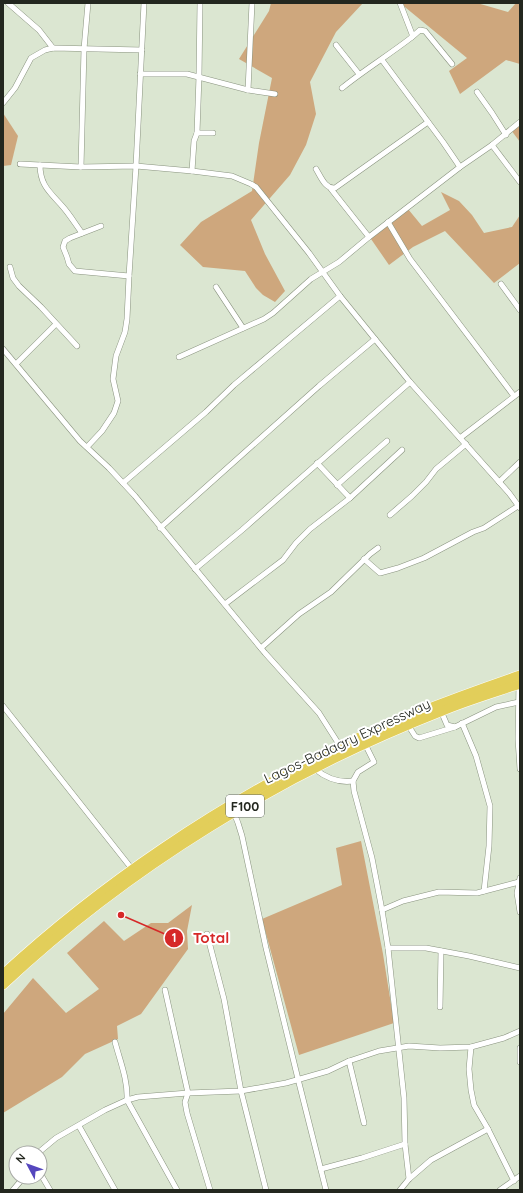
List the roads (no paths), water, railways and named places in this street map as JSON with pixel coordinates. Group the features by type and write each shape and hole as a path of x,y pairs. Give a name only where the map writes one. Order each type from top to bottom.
{"highway":[{"name":"Lagos-Badagry Expressway","path":"3,974 39,942 132,868 225,808 267,783 340,746 414,714 520,681"},
{"name":"Lagos-Badagry Expressway","path":"3,985 46,947 113,893 181,845 283,784 408,725 520,681"}],"street":[{"path":"8,3 39,30 54,48"},
{"path":"82,167 84,49 88,3"},
{"path":"87,447 106,425 114,413 118,401 113,379 116,356 127,325 144,3"},
{"path":"192,171 194,141 197,133 200,3"},
{"path":"248,90 252,3"},
{"path":"400,3 412,37"},
{"path":"342,88 382,60 420,30 425,30 452,64"},
{"path":"336,45 360,74"},
{"path":"3,103 15,88 31,58 45,50 54,48 142,50"},
{"path":"382,60 460,167"},
{"path":"140,74 187,74 248,90 274,94"},
{"path":"477,92 506,135"},
{"path":"331,188 335,188 428,122"},
{"path":"179,357 273,313 311,279 338,262 460,167 506,135 520,122"},
{"path":"197,133 213,133"},
{"path":"492,145 520,182"},
{"path":"20,164 82,167 136,166 192,171 232,176 256,187 340,296 410,382 509,493 519,507 484,528 473,532 424,558 398,568 380,573 364,560"},
{"path":"40,165 40,174 49,191 82,233"},
{"path":"316,170 327,186 331,188 369,237"},
{"path":"388,222 410,259 514,396"},
{"path":"101,226 65,241 63,247 70,264 75,271 129,276"},
{"path":"10,267 13,278 19,286 41,307 77,346"},
{"path":"501,284 520,310"},
{"path":"216,288 243,328"},
{"path":"123,483 206,412 234,385 340,296"},
{"path":"16,364 56,324"},
{"path":"160,528 319,386 375,339"},
{"path":"3,349 80,441 123,483 261,648 319,713 340,746"},
{"path":"195,569 242,530 410,382"},
{"path":"460,438 520,392"},
{"path":"338,485 386,442"},
{"path":"390,515 421,487 436,469 466,444"},
{"path":"225,604 283,560 301,538 350,498 402,450"},
{"path":"499,482 520,462"},
{"path":"317,463 350,498"},
{"path":"261,648 299,614 331,592 378,548"},
{"path":"520,681 518,739 520,769"},
{"path":"408,725 415,736 419,738 455,726 496,707 519,702"},
{"path":"3,706 132,868"},
{"path":"441,711 447,724 455,726"},
{"path":"462,723 476,756 490,806 489,846 484,891"},
{"path":"365,744 374,762 358,772 352,781 372,858 388,948 404,1098 405,1144 408,1179"},
{"path":"315,768 322,774 334,780 344,782 352,781"},
{"path":"234,813 242,836 263,934 326,1190"},
{"path":"382,910 403,901 439,892 477,893 519,880 517,893 520,912"},
{"path":"207,934 224,999 241,1091 266,1190"},
{"path":"388,948 426,948 520,968"},
{"path":"440,1007 441,951"},
{"path":"165,990 188,1093 185,1102 187,1113 210,1190"},
{"path":"48,1145 56,1138 105,1110 127,1100 138,1097 241,1091 286,1083 328,1071 349,1061 379,1051 409,1046 440,1048 471,1047 520,1032"},
{"path":"115,1042 128,1091 127,1100 177,1190"},
{"path":"471,1047 469,1069 474,1105 488,1129 514,1181"},
{"path":"520,1048 520,1062"},
{"path":"349,1061 364,1123"},
{"path":"78,1126 115,1190"},
{"path":"400,1190 408,1179 431,1160 488,1129"},
{"path":"321,1169 405,1144"},
{"path":"500,1190 520,1176"}],"place":[{"name":"Total","path":"121,915"}]}
